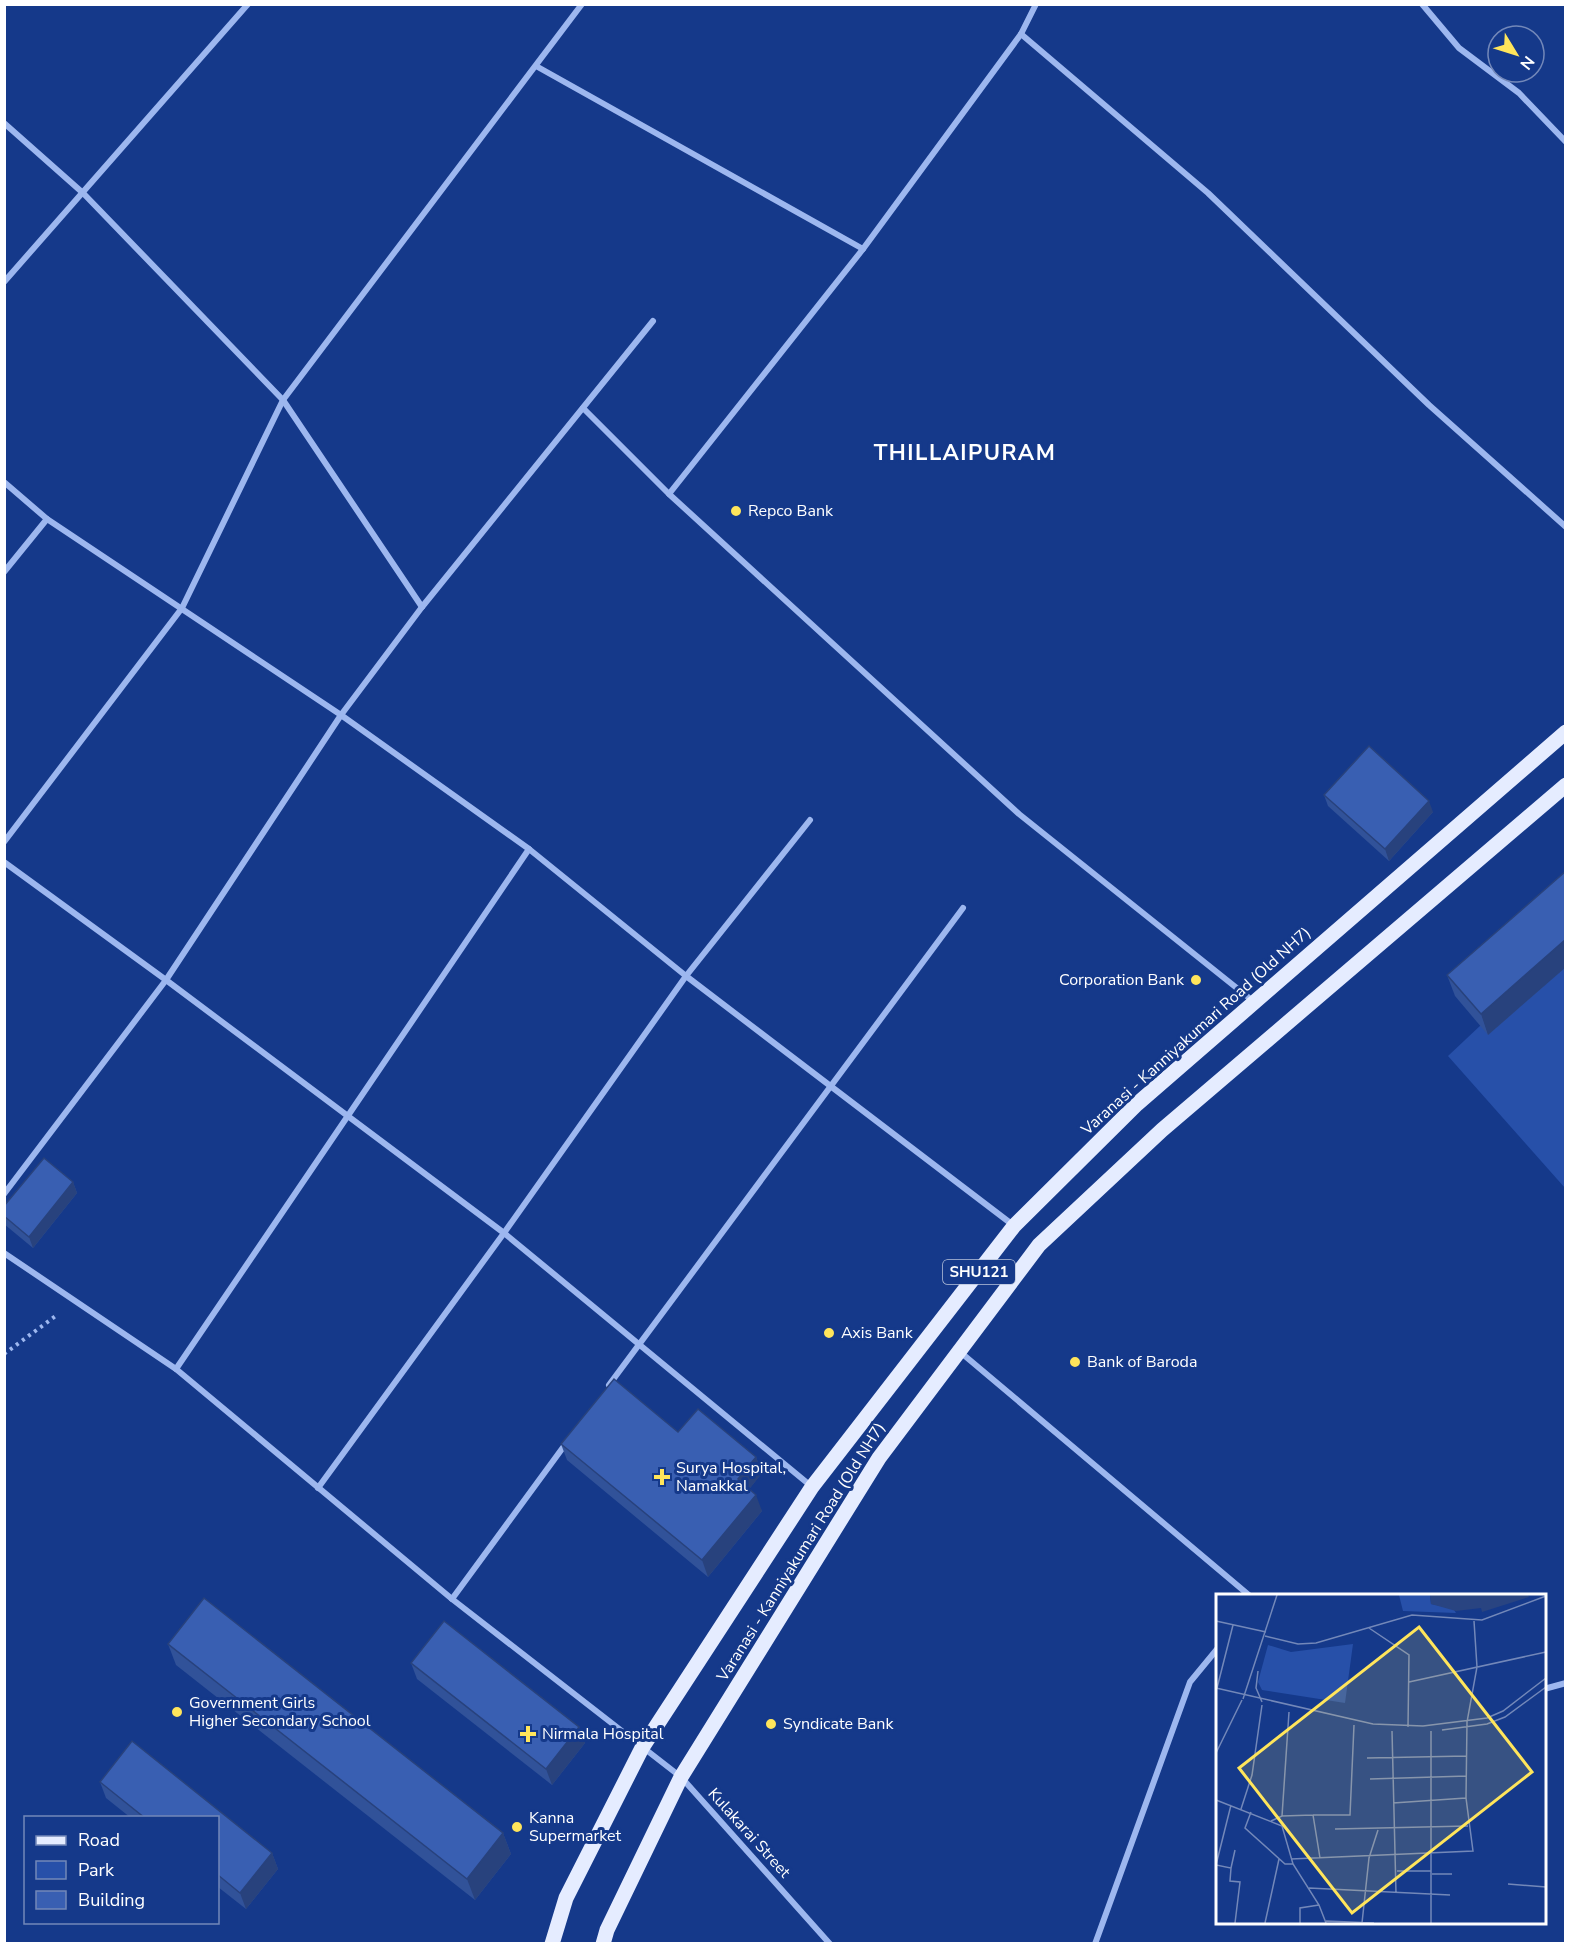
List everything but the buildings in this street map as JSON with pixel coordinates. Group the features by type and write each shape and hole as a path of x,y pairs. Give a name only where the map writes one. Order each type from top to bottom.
{"main road":[{"name":"Varanasi - Kanniyakumari Road (Old NH7)","path":"552,1944 566,1898 642,1748 812,1487 1014,1226 1137,1104 1253,1001 1566,732"},
{"name":"Varanasi - Kanniyakumari Road (Old NH7)","path":"603,1944 607,1930 681,1777 879,1458 1039,1245 1129,1161 1566,785"}],"street":[{"path":"4,282 248,4"},
{"path":"4,842 182,608 283,400 582,4"},
{"path":"669,494 863,249 1022,34 1036,4"},
{"path":"1422,4 1459,48 1518,93 1566,141"},
{"path":"1022,34 1208,193 1429,405 1566,527"},
{"path":"536,66 863,249"},
{"path":"4,123 83,194 283,400 422,607"},
{"path":"4,1194 166,980 341,715 422,607 653,321"},
{"path":"583,408 669,494 1019,814 1253,1001"},
{"path":"4,482 47,519 341,715 529,849 686,976 1014,1226"},
{"path":"4,572 47,519"},
{"path":"318,1488 504,1233 686,976 810,820"},
{"path":"176,1369 529,849"},
{"path":"4,862 504,1233 812,1487"},
{"path":"604,1391 963,908"},
{"name":"Kulakarai Street","path":"4,1253 176,1369 453,1599 681,1777 830,1944"},
{"path":"959,1351 1248,1594"},
{"path":"453,1599 570,1438"},
{"path":"1095,1944 1190,1683 1216,1650"},
{"path":"1546,1689 1566,1683"}],"path":[{"path":"4,1354 75,1301"}],"green space":[{"path":"1565,946 1565,1188 1448,1056"}],"place":[{"name":"Repco Bank","path":"736,511"},
{"name":"Corporation Bank","path":"1196,980"},
{"name":"Axis Bank","path":"829,1333"},
{"name":"Bank of Baroda","path":"1075,1362"},
{"name":"Surya Hospital, Namakkal","path":"662,1477"},
{"name":"Government Girls Higher Secondary School","path":"177,1712"},
{"name":"Syndicate Bank","path":"771,1724"},
{"name":"Nirmala Hospital","path":"528,1734"},
{"name":"Kanna Supermarket","path":"517,1827"}],"district":[{"name":"THILLAIPURAM","path":"965,453"}]}
